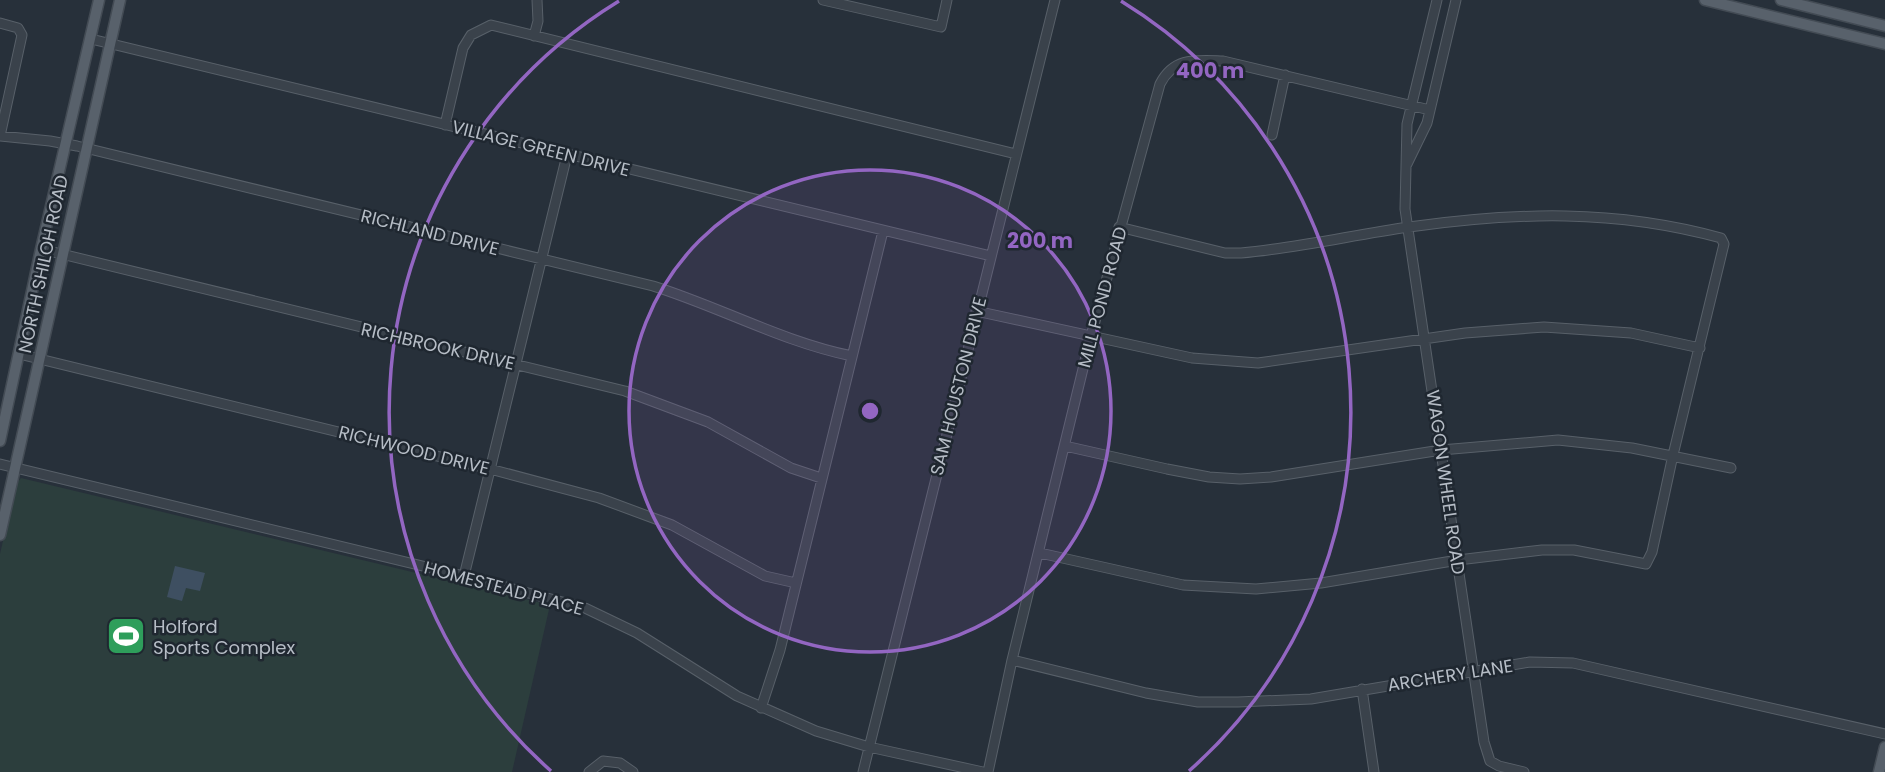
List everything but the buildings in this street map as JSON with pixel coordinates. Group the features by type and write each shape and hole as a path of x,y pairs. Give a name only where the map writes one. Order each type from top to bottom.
{"main road":[{"name":"NORTH SHILOH ROAD","path":"0,441 99,0"},
{"name":"NORTH SHILOH ROAD","path":"0,535 120,0"},
{"path":"1705,0 1731,3 1885,44"},
{"path":"1781,0 1885,26"},
{"path":"1802,24 1807,6"},
{"path":"1879,772 1885,747"}],"street":[{"path":"534,36 538,21 537,0"},
{"path":"823,0 847,3 941,27 947,0"},
{"name":"SAM HOUSTON DRIVE","path":"863,772 1055,0"},
{"name":"WAGON WHEEL ROAD","path":"1437,0 1407,124 1404,193 1484,742 1490,761 1524,772"},
{"name":"WAGON WHEEL ROAD","path":"1406,166 1423,134 1456,0"},
{"path":"0,23 18,28 22,35 0,136"},
{"path":"445,125 463,48 471,35 491,25 1016,153"},
{"name":"VILLAGE GREEN DRIVE","path":"90,39 991,256"},
{"name":"MILL POND ROAD","path":"986,772 1091,336 1160,84 1167,71 1175,65 1205,60 1223,61 1430,110"},
{"path":"1272,135 1284,75"},
{"name":"RICHLAND DRIVE","path":"0,136 65,144 542,259 683,296 821,350 852,356"},
{"path":"464,576 567,155"},
{"path":"1040,553 1183,585 1256,589 1321,583 1458,560 1542,550 1574,550 1646,564 1652,552 1724,244 1721,238 1646,222 1566,215 1492,217 1268,251 1226,253 1119,228"},
{"path":"761,708 773,674 883,230"},
{"name":"RICHBROOK DRIVE","path":"41,249 625,391 708,422 791,468 821,478"},
{"path":"976,311 1192,358 1238,364 1495,330 1567,327 1631,333 1700,348"},
{"name":"RICHWOOD DRIVE","path":"19,354 599,498 672,525 765,576 796,583"},
{"path":"1065,446 1209,477 1240,479 1271,477 1441,450 1558,440 1632,448 1731,468"},
{"name":"HOMESTEAD PLACE","path":"0,464 464,576 585,608 637,633 707,678 761,708 816,732 869,747 986,772"},
{"name":"ARCHERY LANE","path":"1012,660 1146,693 1198,702 1311,699 1530,662 1573,663 1885,734"},
{"path":"1362,689 1374,772"},
{"path":"589,772 603,761 620,763 633,772"}],"shaded area":[{"path":"21,478 550,605 512,772 0,772 0,554 16,484"}],"water":[{"path":"175,566 205,573 200,591 186,588 182,601 167,597"}],"place":[{"name":"Holford Sports Complex","path":"126,636"}]}
